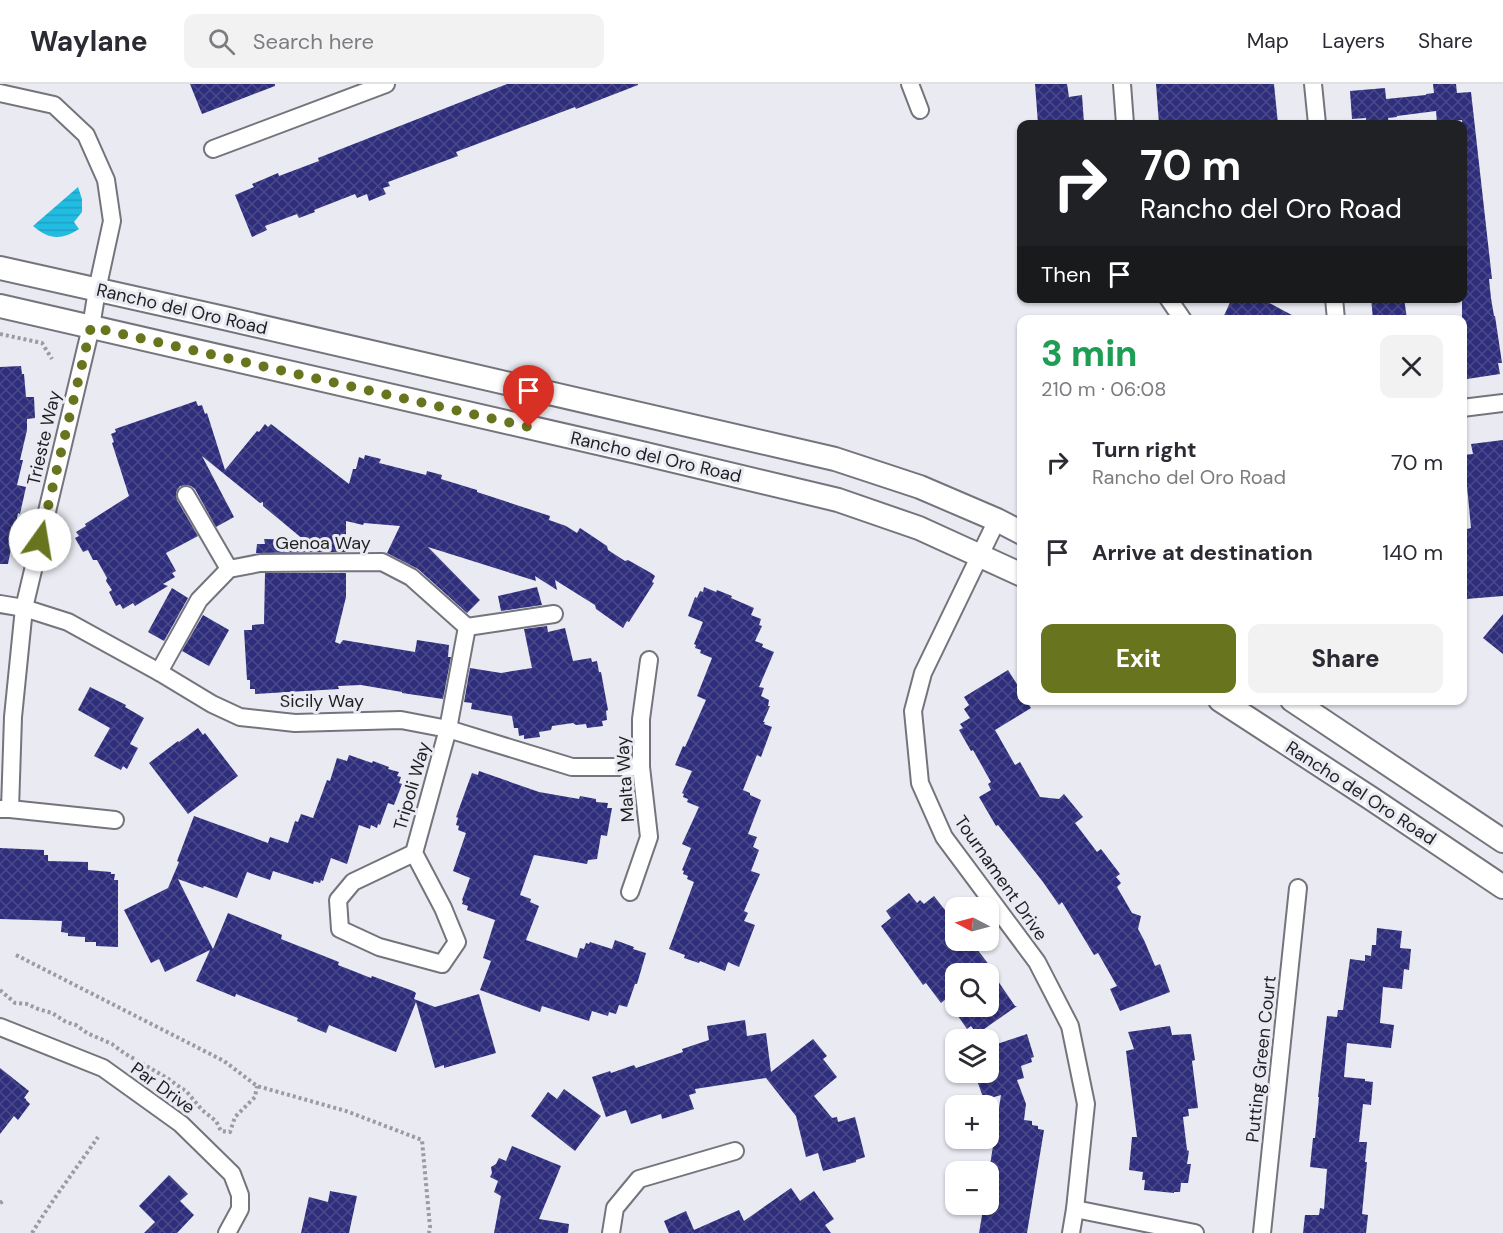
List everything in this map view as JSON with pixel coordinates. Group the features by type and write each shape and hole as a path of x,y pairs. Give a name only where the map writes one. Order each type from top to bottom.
{"main road":[{"name":"Rancho del Oro Road","path":"0,268 835,459 920,487 1017,530"},
{"name":"Rancho del Oro Road","path":"0,306 838,500 920,528 1017,573"},
{"name":"Rancho del Oro Road","path":"1228,705 1503,887"},
{"name":"Rancho del Oro Road","path":"1299,705 1503,841"}],"street":[{"path":"213,149 386,84"},
{"path":"910,84 920,111"},
{"path":"1122,84 1125,120"},
{"path":"1313,84 1317,120"},
{"name":"Trieste Way","path":"0,93 54,105 86,135 106,180 112,221 91,327 24,608 5,809"},
{"path":"1467,408 1503,404"},
{"path":"159,672 199,600 229,569 186,495"},
{"name":"Tournament Drive","path":"997,520 923,673 913,711 920,783 944,837 1037,962 1070,1026 1086,1104 1071,1233"},
{"name":"Genoa Way","path":"229,569 260,563 382,562 411,577 467,627"},
{"name":"Sicily Way","path":"0,604 24,608 68,622 212,704 240,717 295,723 401,720 448,729 572,767 641,767"},
{"path":"448,729 467,627 554,614"},
{"name":"Malta Way","path":"630,892 649,837 641,767 641,719 649,660"},
{"name":"Tripoli Way","path":"414,853 353,882 338,900 340,929 379,947 442,964 457,942 443,908 414,853 448,729"},
{"path":"5,809 115,820"},
{"name":"Putting Green Court","path":"1262,1233 1298,888"},
{"name":"Par Drive","path":"0,1027 103,1068 181,1124 232,1174 240,1195 240,1209 227,1233"},
{"path":"612,1233 615,1208 639,1179 735,1150"},
{"path":"1075,1209 1195,1233"}],"path":[{"path":"0,334 42,343 52,359"},
{"path":"16,955 224,1061 257,1086 346,1111 422,1140 429,1233"},
{"path":"0,990 15,1003 27,1004 38,1010 52,1013 112,1044 167,1078 187,1092 202,1110 216,1121 222,1131 230,1132 235,1117 255,1098 257,1086"},
{"path":"32,1233 48,1206 67,1183 98,1137"}],"water":[{"path":"78,187 82,199 82,212 74,222 79,229 56,237 45,234 33,226"}],"building":[{"path":"190,84 275,84 275,86 202,114"},
{"path":"507,84 638,85 456,152 458,156 388,182 390,186 383,188 386,194 369,201 367,194 357,198 355,194 299,218 297,214 265,226 267,230 252,237 235,195 254,187 252,184 278,173 279,176 319,161 318,158"},
{"path":"1035,84 1067,84 1069,97 1082,95 1084,120 1038,120"},
{"path":"1156,84 1274,84 1278,120 1159,120"},
{"path":"1433,84 1456,84 1457,93 1471,92 1492,279 1489,279 1491,298 1502,363 1498,363 1500,374 1467,379 1467,315 1462,315 1462,303 1467,303 1467,120 1437,120 1436,111 1397,116 1388,118 1388,120 1352,119 1350,91 1385,88 1386,99 1434,93"},
{"path":"1230,303 1269,303 1292,315 1224,315"},
{"path":"1371,303 1405,303 1406,315 1373,315"},
{"path":"21,366 26,397 34,397 35,418 27,419 27,430 20,460 23,460 17,485 26,487 20,514 18,513 8,564 0,564 0,367"},
{"path":"196,401 198,406 202,405 205,414 207,413 225,470 257,431 259,432 265,424 268,427 271,424 349,484 359,457 364,459 365,455 381,459 379,463 426,475 427,471 442,475 441,479 550,516 549,520 577,533 580,528 625,561 628,560 651,573 655,576 652,582 654,583 623,628 596,609 595,605 555,580 557,590 535,576 536,581 428,547 480,600 467,613 418,569 387,553 400,526 364,523 363,525 346,521 346,552 256,553 257,544 265,544 264,539 304,540 263,506 263,502 260,503 202,456 234,517 216,527 195,489 187,485 180,486 176,494 177,500 198,536 166,553 176,571 172,573 175,577 163,584 168,586 135,606 133,603 123,609 120,604 116,606 109,592 112,590 97,560 93,560 88,550 83,552 75,538 79,536 76,532 129,496 112,443 114,442 111,434 116,432 115,429"},
{"path":"1503,440 1503,596 1467,599 1467,529 1471,528 1467,455 1473,454 1471,444"},
{"path":"265,573 346,573 346,597 335,642 340,644 343,640 415,652 417,640 449,645 448,657 451,657 443,699 361,685 338,686 339,689 255,694 255,689 250,689 250,680 247,680 244,630 252,630 252,625 264,624"},
{"path":"537,587 542,605 501,611 498,596"},
{"path":"704,587 732,596 731,598 754,608 751,615 761,619 759,625 762,626 755,641 774,652 759,687 764,688 761,696 769,700 768,706 770,706 763,722 772,727 761,757 757,755 743,790 761,800 748,834 757,837 753,847 759,850 751,871 760,874 744,911 748,913 744,921 755,925 739,967 728,962 725,971 700,961 699,963 684,958 685,955 669,949 694,882 683,874 682,870 691,848 682,844 699,807 687,802 688,799 683,797 682,793 692,771 675,765 706,700 697,696 712,658 700,653 701,650 695,648 694,644 703,622 688,616 695,597 697,598 700,591 703,592"},
{"path":"172,588 188,598 164,641 148,632"},
{"path":"1503,614 1503,654 1483,638"},
{"path":"203,615 229,630 209,666 182,651"},
{"path":"547,626 548,632 565,628 573,661 591,658 592,662 597,661 608,710 606,711 607,720 602,721 603,726 587,728 586,724 573,723 552,726 551,730 539,732 540,737 524,739 524,735 519,736 518,728 514,728 512,716 471,709 472,703 464,702 470,668 501,673 532,668 524,629"},
{"path":"1008,670 1017,684 1017,705 1029,705 1031,708 995,730 1015,765 1020,762 1040,797 1059,799 1064,794 1083,817 1075,823 1097,852 1101,849 1120,874 1116,877 1121,883 1117,887 1132,913 1141,916 1138,929 1155,966 1160,964 1170,992 1120,1011 1110,989 1117,986 1098,953 1094,955 1062,902 1059,905 998,825 996,826 979,797 991,790 988,784 991,782 959,730 963,728 960,724 970,718 964,709 969,705 964,697"},
{"path":"90,687 126,705 125,707 144,718 130,744 138,748 127,769 123,766 121,770 94,756 110,728 78,710"},
{"path":"198,728 203,735 205,733 238,776 188,814 149,763"},
{"path":"349,755 372,763 373,761 399,772 397,776 401,777 399,783 402,784 394,805 388,803 377,828 371,825 370,829 359,825 347,864 331,858 323,881 321,880 320,883 314,881 313,884 273,871 270,880 247,872 237,898 178,879 213,949 228,913 282,935 281,939 339,962 338,965 413,991 416,993 414,999 435,1007 479,994 496,1053 444,1068 444,1065 435,1068 416,1002 396,1052 329,1025 326,1033 297,1021 298,1018 196,981 210,950 165,972 159,959 151,963 124,910 168,888 194,816 268,843 270,837 288,843 295,821 298,822 301,814 313,818 327,780 330,781 337,758 347,761"},
{"path":"479,771 539,792 579,799 580,796 596,799 596,802 608,803 607,808 612,808 607,836 601,835 597,859 588,860 587,864 534,855 520,895 531,899 530,902 539,906 526,940 577,958 580,948 584,949 586,943 590,942 612,949 615,940 646,953 627,1007 619,1005 616,1014 609,1012 608,1016 592,1011 589,1021 542,1006 540,1012 480,990 491,961 483,958 495,920 467,910 468,906 462,904 462,900 470,878 453,871 466,833 458,830 459,826 456,825 458,818 456,817 472,773 478,775"},
{"path":"0,848 44,850 44,855 48,855 48,861 88,862 88,870 115,874 114,880 118,880 118,947 96,946 96,942 85,942 85,937 68,936 68,933 61,932 62,921 0,919"},
{"path":"909,893 917,903 920,900 924,904 934,896 945,910 945,951 978,951 988,963 945,963 945,1000 941,1003 926,983 923,985 881,926 891,918 886,911"},
{"path":"1377,928 1402,931 1400,948 1411,949 1409,970 1404,969 1402,989 1383,987 1380,1023 1394,1025 1391,1048 1347,1043 1344,1077 1373,1082 1371,1105 1363,1104 1359,1142 1367,1142 1362,1214 1368,1215 1366,1233 1303,1233 1305,1215 1319,1215 1320,1208 1324,1209 1327,1169 1310,1167 1327,1016 1337,1017 1338,1010 1343,1010 1350,959 1365,961 1365,955 1371,956 1372,945 1376,945"},
{"path":"999,983 1017,1006 984,1029 973,1029 971,1026 967,1029 959,1017 999,1017"},
{"path":"745,1020 747,1036 766,1033 771,1072 813,1039 827,1056 823,1059 837,1077 814,1096 832,1118 837,1117 838,1122 855,1117 865,1157 856,1162 823,1171 818,1153 806,1157 796,1116 766,1078 695,1089 696,1093 689,1095 694,1109 662,1119 661,1114 631,1124 626,1110 606,1117 592,1077 634,1065 636,1068 683,1052 682,1049 709,1040 707,1026"},
{"path":"1170,1026 1172,1035 1191,1034 1198,1108 1188,1109 1189,1116 1183,1117 1189,1151 1187,1164 1191,1164 1188,1183 1181,1183 1180,1192 1174,1193 1144,1190 1143,1172 1129,1170 1132,1137 1137,1137 1126,1051 1134,1049 1128,1032"},
{"path":"1027,1034 1034,1057 1031,1058 1032,1062 1021,1066 1024,1078 1017,1080 1026,1104 1024,1120 1032,1121 1032,1125 1044,1130 1027,1233 979,1233 982,1215 999,1215 999,1161 991,1161 993,1149 999,1149 1001,1095 982,1095 978,1083 999,1083 999,1043"},
{"path":"0,1068 29,1091 24,1098 30,1104 18,1120 14,1116 0,1134"},
{"path":"564,1089 601,1116 575,1151 531,1116 548,1092 557,1099"},
{"path":"512,1146 561,1166 539,1219 569,1224 568,1233 494,1233 501,1196 494,1192 498,1181 490,1177 491,1167 499,1158 506,1161"},
{"path":"169,1175 188,1194 180,1201 194,1215 177,1233 144,1233 155,1222 139,1206"},
{"path":"791,1188 800,1201 814,1191 834,1219 825,1225 831,1233 669,1233 664,1221 686,1211 694,1230 739,1210 744,1221"},
{"path":"330,1191 357,1196 349,1233 301,1233 309,1197 328,1202"}],"route":[{"path":"40,540 91,327 529,427"}]}
